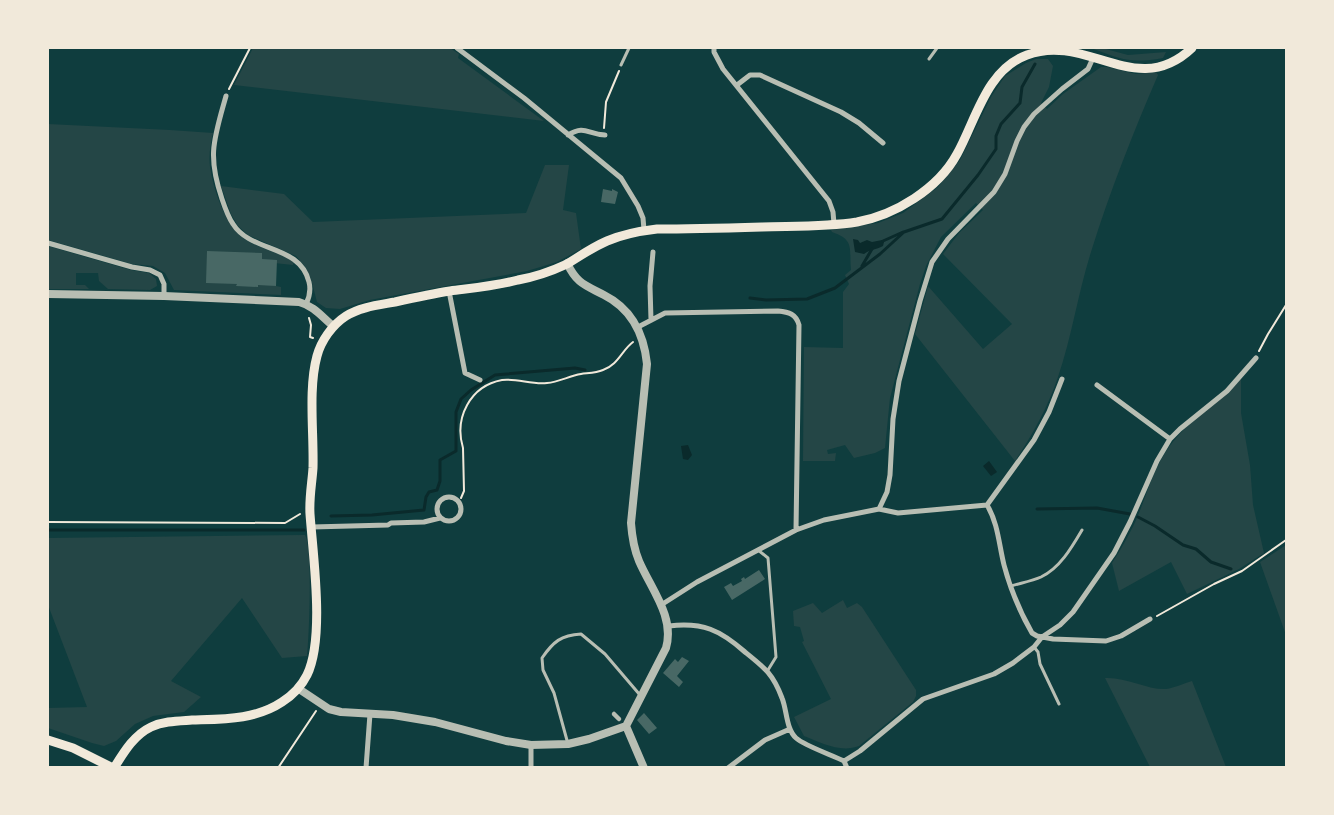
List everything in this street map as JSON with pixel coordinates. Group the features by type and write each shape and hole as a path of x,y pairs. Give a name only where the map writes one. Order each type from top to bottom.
{"main road":[{"path":"48,740 73,748 113,768 130,744 144,731 152,727 168,722 236,718 258,714 275,706 299,689 312,662 315,640 314,546 310,514 315,367 322,342 333,326 346,316 364,308 449,291 518,280 567,263 608,240 644,230 834,224 856,222 880,216 923,191 934,182 956,156 990,87 999,74 1021,57 1044,49 1056,48 1077,52 1128,68 1148,69 1173,61 1192,48"}],"street":[{"path":"456,48 524,98 621,178 631,191 638,206 643,218 644,230"},
{"path":"714,48 714,52 723,69 829,201 833,212 834,224"},
{"path":"879,509 887,492 890,475 892,427 899,381 932,262 948,239 994,192 1005,174 1024,127 1034,114 1062,89 1088,70 1093,58"},
{"path":"737,85 750,75 760,75 841,112 858,122 883,143"},
{"path":"226,96 212,150 216,180 228,214 233,225 242,234 285,253 302,267 307,276 310,289 310,296 306,304"},
{"path":"568,135 583,129 593,134 605,135"},
{"path":"48,244 132,267 150,270 160,275 164,284 164,296"},
{"path":"651,320 650,286 653,252"},
{"path":"299,689 329,709 341,712 393,715 435,722 506,741 531,745 568,744 626,726 666,648 669,638 669,626 661,605 632,541 631,505 646,350 638,327 618,304 581,283 575,278 567,263"},
{"path":"449,291 466,373 480,380"},
{"path":"48,294 291,301 306,304 316,310 333,326"},
{"path":"638,327 665,313 790,312 798,320 796,530"},
{"path":"844,761 860,751 923,699 993,674 1013,663 1034,647 1042,637 1060,625 1073,612 1114,554 1157,461 1170,440 1180,429 1227,391 1256,358"},
{"path":"661,605 696,582 796,530 824,520 879,509 898,513 987,505 1034,440 1049,412 1062,379"},
{"path":"1097,385 1170,440"},
{"path":"312,527 388,525 391,522 424,522 440,518 449,521 457,518 461,509 457,500 448,496 440,500 436,509 440,518"},
{"path":"987,505 994,515 1004,566 1011,587 1032,633 1042,637 1106,641 1127,633 1150,619"},
{"path":"669,626 689,624 716,631 728,637 768,670 777,684 784,702 790,729 795,738 844,761 847,768"},
{"path":"366,768 370,714"},
{"path":"614,714 619,719"},
{"path":"626,726 644,768"},
{"path":"728,768 765,740 790,729"},
{"path":"531,745 531,768"}],"lane":[{"path":"621,65 629,48"},
{"path":"929,60 937,48"},
{"path":"1011,587 1040,577 1054,569 1082,530"},
{"path":"758,550 768,558 776,657 768,670"},
{"path":"568,744 554,693 543,670 542,658 550,646 568,635 581,634 605,654 641,696"},
{"path":"1034,647 1038,652 1040,664 1059,704"}],"path":[{"path":"226,96 250,48"},
{"path":"605,135 606,102 621,65"},
{"path":"1256,358 1286,305"},
{"path":"461,498 464,491 461,422 464,410 475,394 490,384 501,380 547,383 578,374 602,371 614,364 635,340"},
{"path":"48,522 285,522 298,514 310,514"},
{"path":"1150,619 1242,571 1286,540"},
{"path":"278,768 316,711"}],"shaded area":[{"path":"253,48 450,48 459,54 458,58 544,121 234,85"},
{"path":"1091,48 1102,48 1128,55 1166,52 1163,58 1142,61 1118,58"},
{"path":"1036,59 1048,59 1053,66 1049,87 1041,103 1047,109 1063,94 1101,67 1136,74 1156,72 1158,75 1131,140 1098,229 1086,267 1058,377 1050,399 1034,430 1015,461 915,334 928,286 983,349 1012,324 943,254 959,233 983,210 976,203 941,237 926,266 890,398 885,448 875,453 854,458 845,445 827,450 828,454 836,453 835,461 803,461 804,347 843,348 843,292 849,284 845,275 851,270 850,250 848,242 831,230 878,223 903,213 938,187 960,160 991,97 1005,76"},
{"path":"48,124 213,133 210,152 211,172 218,198 236,232 248,241 294,262 293,265 274,263 271,285 281,287 281,295 174,290 165,273 153,266 132,264 48,240"},
{"path":"545,165 569,165 563,210 576,213 581,249 557,262 527,271 370,300 340,309 326,308 317,302 306,268 296,256 248,235 238,226 231,214 221,186 284,194 313,222 526,213"},
{"path":"853,239 858,240 860,243 867,240 872,242 882,240 884,242 883,246 864,254 855,252"},
{"path":"48,246 131,270 149,273 156,279 157,286 150,290 108,289 99,281 98,273 76,273 76,285 85,285 89,289 48,289"},
{"path":"1241,379 1241,413 1250,465 1253,505 1264,553 1239,569 1187,594 1171,562 1119,591 1112,563 1133,526 1165,453 1181,432"},
{"path":"688,445 692,455 688,460 683,459 681,446"},
{"path":"989,461 997,472 991,476 983,466"},
{"path":"305,535 310,574 307,656 282,658 242,598 171,681 201,697 184,712 153,716 135,724 116,741 104,746 48,728 48,708 87,707 48,605 48,538"},
{"path":"1286,545 1286,635 1260,562"},
{"path":"843,600 847,608 857,603 862,607 916,690 913,702 859,746 852,748 838,748 804,736 794,717 831,699 802,642 804,641 800,627 794,626 793,611 813,603 822,613"},
{"path":"1105,678 1121,679 1159,689 1166,689 1192,681 1226,767 1150,767"}],"building":[{"path":"603,189 612,191 612,189 618,192 615,204 601,202"},
{"path":"207,251 262,253 262,259 277,260 276,286 258,285 258,287 206,283"},
{"path":"759,570 765,579 732,600 724,587 731,583 733,586 742,581 741,579 744,577 745,579"},
{"path":"682,657 689,661 677,676 683,682 679,687 663,673 675,659 678,662"},
{"path":"644,713 657,728 649,734 637,720"}],"waterway":[{"path":"750,298 766,300 807,299 835,288 880,254 904,232 942,219 978,175 996,149 996,136 1001,124 1020,103 1022,87 1035,64"},
{"path":"883,241 903,232"},
{"path":"862,266 872,249"},
{"path":"331,516 372,515 424,510 426,497 429,492 437,490 440,481 440,460 456,451 456,412 461,399 471,390 495,375 575,368 585,370"},
{"path":"1037,509 1097,508 1130,514"},
{"path":"1138,517 1183,545 1196,549 1211,562 1231,569"},
{"path":"48,530 304,530"}]}
